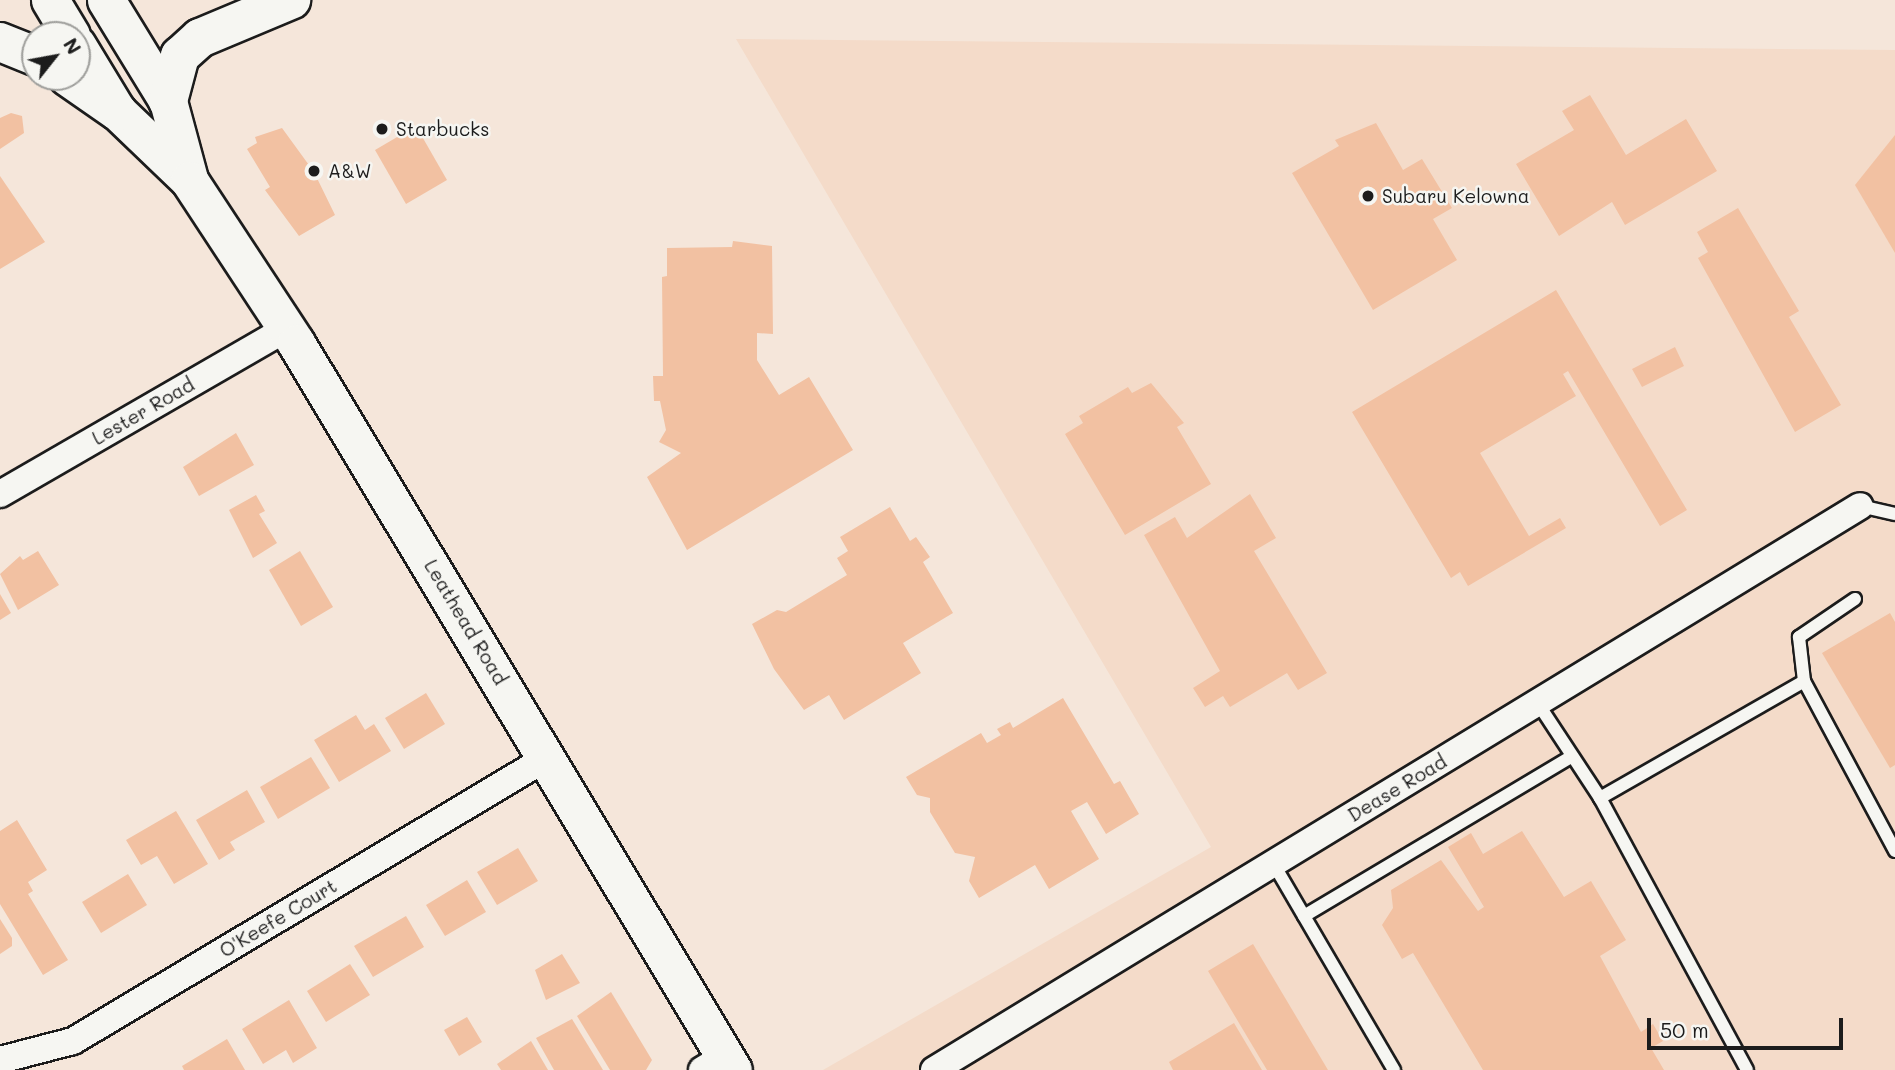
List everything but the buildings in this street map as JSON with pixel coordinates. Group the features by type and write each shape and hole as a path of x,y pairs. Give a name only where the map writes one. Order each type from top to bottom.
{"highway":[{"path":"168,101 180,56 200,38 222,24 291,0"},
{"path":"0,42 21,50"},
{"path":"88,91 117,111"}],"street":[{"path":"50,0 63,21"},
{"name":"Leathead Road","path":"106,0 168,101 189,180"},
{"name":"Leathead Road","path":"91,69 117,111 189,180 286,329 548,757 720,1065"},
{"name":"Lester Road","path":"0,494 286,329"},
{"name":"Dease Road","path":"934,1070 1860,506"},
{"name":"O'Keefe Court","path":"0,1060 73,1041 548,757"}],"lane":[{"path":"1860,506 1895,513"},
{"path":"1855,599 1799,637 1804,681 1895,851"},
{"path":"1600,798 1804,681"},
{"path":"1537,702 1600,798 1747,1070"},
{"path":"1304,916 1572,756"},
{"path":"1273,863 1394,1070"}],"shaded area":[{"path":"736,39 1895,50 1895,1070 823,1070 1211,847"}],"place":[{"name":"Starbucks","path":"382,129"},
{"name":"A&W","path":"314,171"},
{"name":"Subaru Kelowna","path":"1368,196"}]}
